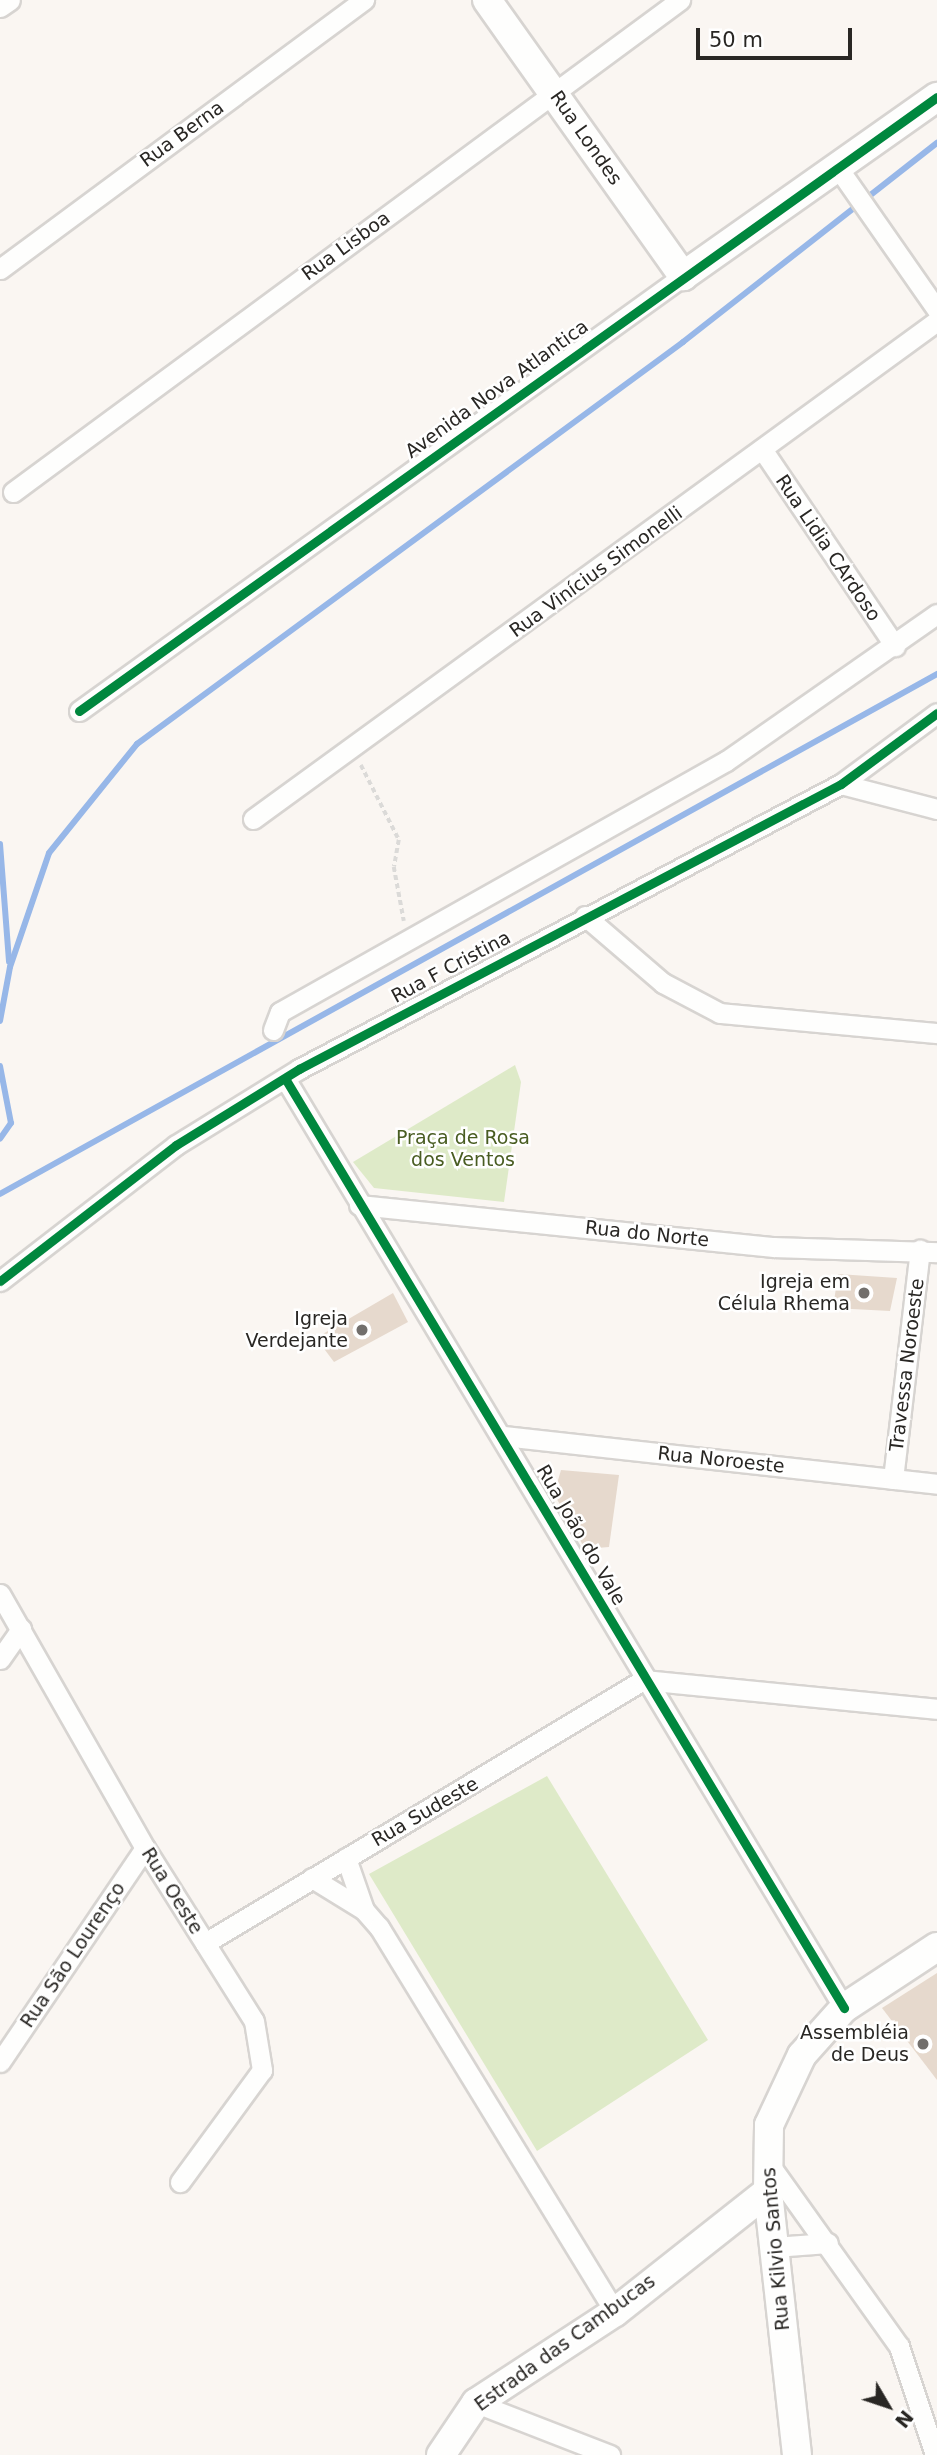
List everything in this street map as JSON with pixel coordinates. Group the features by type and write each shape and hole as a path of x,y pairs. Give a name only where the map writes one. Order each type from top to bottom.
{"street":[{"path":"0,7 10,0"},
{"name":"Rua Berna","path":"0,269 364,0"},
{"name":"Rua Londes","path":"487,0 683,276"},
{"name":"Rua Lisboa","path":"13,492 680,0"},
{"name":"Avenida Nova Atlantica","path":"79,711 683,276 845,177 937,97"},
{"path":"845,177 937,310"},
{"name":"Rua Vinícius Simonelli","path":"253,819 374,736 937,321"},
{"name":"Rua Lidia CArdoso","path":"762,449 895,646"},
{"path":"273,1030 279,1012 409,944 726,761 895,646 937,614"},
{"name":"Rua F Cristina","path":"0,1281 176,1145 286,1080 585,916 841,784 937,713"},
{"path":"841,784 937,808"},
{"path":"585,916 663,983 720,1013 937,1033"},
{"name":"Rua João do Vale","path":"286,1080 359,1205 504,1436 643,1680 844,2008"},
{"name":"Rua do Norte","path":"359,1205 774,1247 928,1251"},
{"name":"Travessa Noroeste","path":"893,1479 928,1251"},
{"name":"Rua Noroeste","path":"504,1436 937,1484"},
{"name":"Rua Oeste","path":"0,1594 145,1848 254,2021 262,2070 180,2182"},
{"path":"0,1659 20,1629"},
{"path":"643,1680 937,1709"},
{"name":"Rua Sudeste","path":"205,1944 643,1680"},
{"name":"Rua São Lourenço","path":"0,2062 145,1848"},
{"path":"346,1858 364,1910 458,2048 615,2312"},
{"path":"312,1878 364,1910"},
{"name":"Rua Kilvio Santos","path":"797,2455 768,2178 769,2125 778,2100 802,2055 844,2008 937,1947"},
{"path":"768,2178 828,2243 899,2346 935,2455"},
{"name":"Estrada das Cambucas","path":"441,2455 477,2403 615,2312 768,2178"},
{"path":"774,2247 828,2243"},
{"path":"477,2403 611,2455"}],"path":[{"path":"374,736 360,769 399,840 394,867 409,944"}],"green space":[{"name":"Praça de Rosa dos Ventos","path":"515,1065 521,1082 504,1202 374,1188 353,1162"},
{"path":"547,1776 708,2040 537,2151 369,1874"}],"building":[{"name":"Igreja em Célula Rhema","path":"838,1274 897,1278 890,1311 833,1308"},
{"name":"Igreja Verdejante","path":"393,1293 408,1322 334,1362 316,1338"},
{"path":"561,1470 619,1475 609,1547 585,1549 554,1494"},
{"name":"Assembléia de Deus","path":"937,1973 937,2080 882,2008"}],"waterway":[{"path":"0,1021 10,967 49,853 137,744 683,342 937,143"},
{"path":"0,1194 937,674"},
{"path":"0,844 9,962"},
{"path":"0,1066 11,1123 0,1139"}],"cycle path":[{"path":"79,711 937,97"},
{"path":"0,1281 176,1145 299,1069 841,784 937,713"},
{"path":"286,1080 844,2008"}],"place":[{"name":"Igreja em Célula Rhema","path":"864,1293"},
{"name":"Igreja Verdejante","path":"362,1330"},
{"name":"Assembléia de Deus","path":"923,2044"}]}
